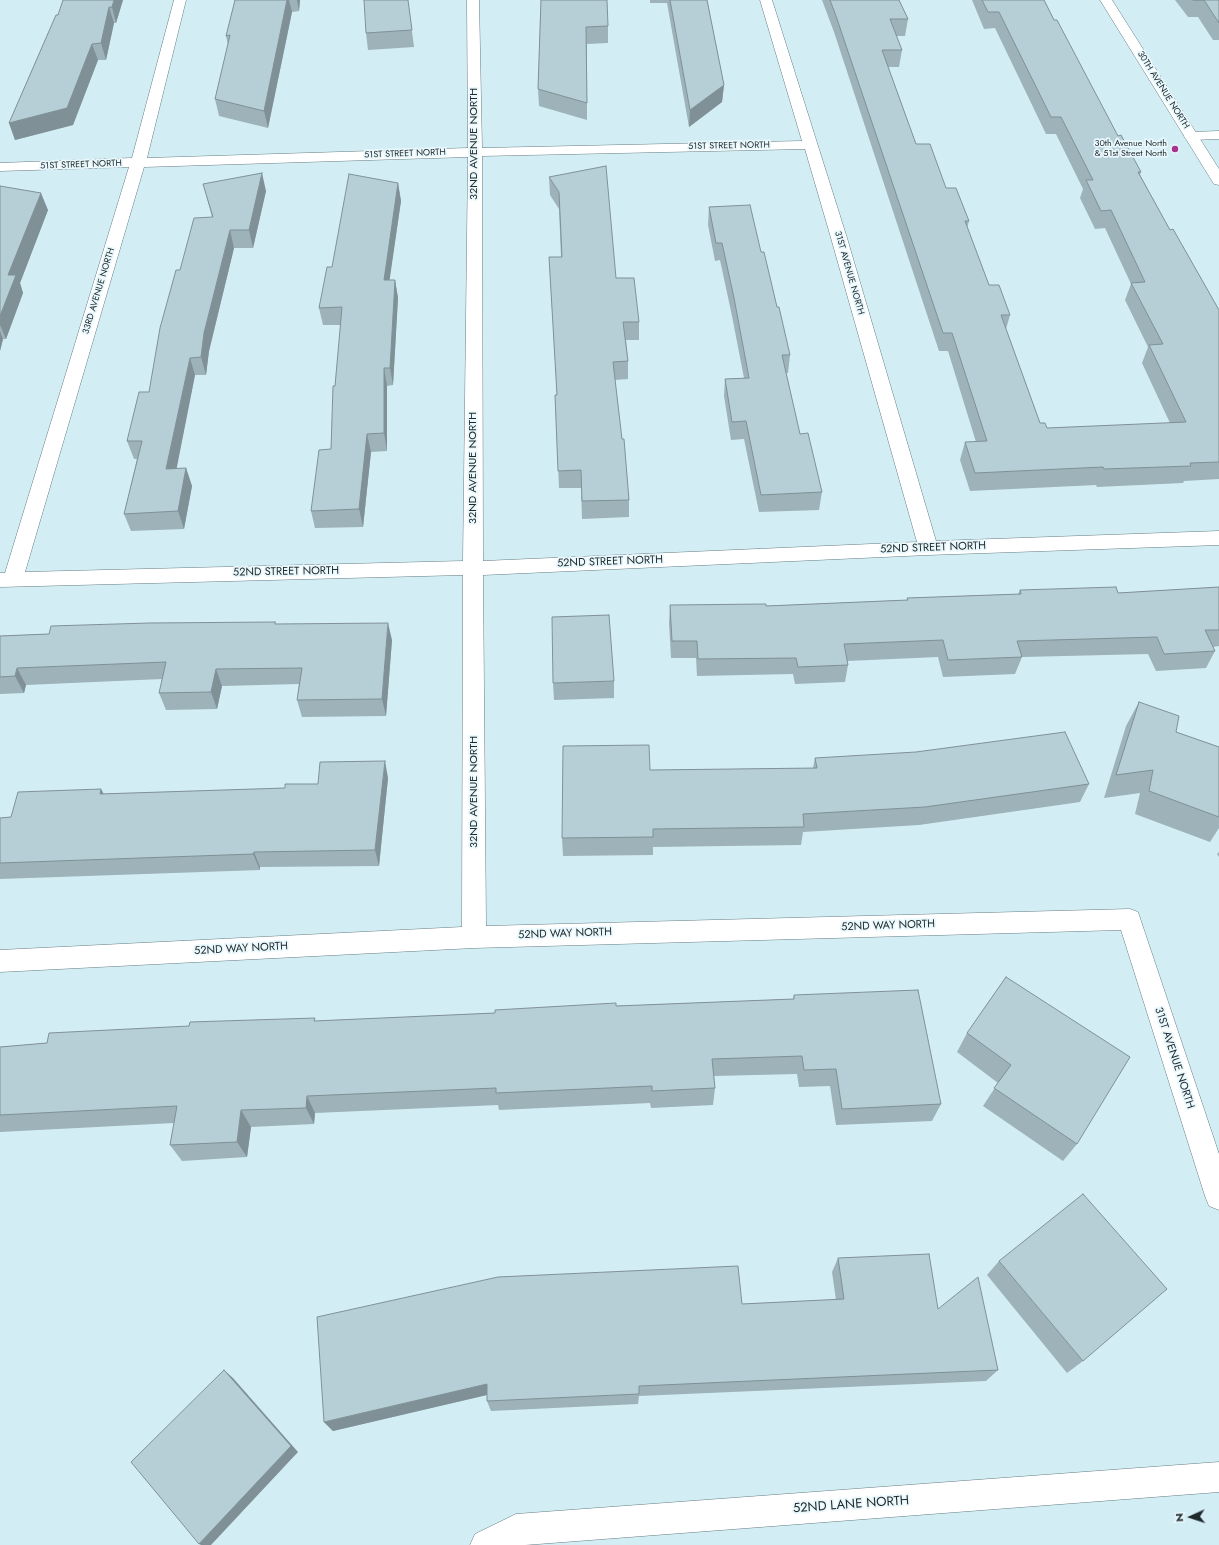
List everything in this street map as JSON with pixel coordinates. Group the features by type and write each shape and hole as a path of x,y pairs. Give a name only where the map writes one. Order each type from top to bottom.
{"street":[{"name":"33RD AVENUE NORTH","path":"6,580 138,163 180,0"},
{"name":"32ND AVENUE NORTH","path":"473,0 475,152 473,568 474,937"},
{"name":"31ST AVENUE NORTH","path":"766,0 839,238 928,548"},
{"name":"30TH AVENUE NORTH","path":"1106,0 1219,180"},
{"path":"1191,136 1219,135"},
{"name":"51ST STREET NORTH","path":"0,167 475,152 810,144"},
{"name":"52ND STREET NORTH","path":"6,580 473,568 928,548 1219,538"},
{"name":"31ST AVENUE NORTH","path":"1130,919 1219,1196"},
{"name":"52ND WAY NORTH","path":"0,961 474,937 1130,919"},
{"name":"52ND LANE NORTH","path":"486,1545 516,1530 1219,1477"}],"building":[{"path":"63,0 114,0 112,7 109,7 101,43 92,44 67,108 9,123 56,15 58,15"},
{"path":"235,0 287,0 264,111 215,99 230,35 226,36"},
{"path":"364,0 408,0 412,30 366,33"},
{"path":"541,0 607,0 608,26 586,27 587,103 538,89"},
{"path":"670,0 707,0 724,85 690,110"},
{"path":"830,0 899,0 908,19 890,19 902,50 882,50 916,144 930,144 946,188 956,188 969,221 965,221 989,285 999,285 1010,315 1001,315 1040,423 1045,423 1047,428 1186,422 1149,345 1163,344 1131,283 1145,282 1111,210 1101,211 1086,180 1093,180 1061,117 1051,117 999,12 988,12 982,0 1044,0 1054,20 1057,20 1118,136 1121,135 1141,172 1138,172 1170,230 1173,229 1219,310 1219,462 1190,463 1191,466 1104,469 1103,467 975,473 965,442 987,441 952,333 943,333"},
{"path":"1204,0 1219,0 1219,23"},
{"path":"606,166 616,278 634,278 639,322 623,322 628,361 613,362 622,439 624,439 629,500 582,501 581,470 558,471 555,395 557,395 549,257 562,257 559,192 549,177"},
{"path":"262,173 249,230 230,230 204,333 201,357 190,358 166,469 186,468 178,511 124,514 142,441 127,441 139,392 149,392 160,328 176,270 180,270 194,218 213,217 203,184"},
{"path":"349,174 398,183 384,280 395,280 390,368 384,368 384,433 367,434 359,509 311,511 319,450 331,449 333,386 335,386 342,307 319,308 327,267 332,267"},
{"path":"0,186 41,193 8,275 16,275 0,316"},
{"path":"750,205 761,252 764,252 777,307 779,307 790,355 782,355 800,434 808,433 822,492 761,495 746,421 732,422 725,379 749,378 722,243 716,243 709,207"},
{"path":"1116,587 1118,593 1219,587 1219,630 1205,630 1215,651 1164,654 1157,637 1017,641 1022,657 948,660 943,640 844,644 848,665 798,667 796,658 698,659 697,641 672,641 670,605 766,604 766,606 908,600 907,598 1021,594 1020,590"},
{"path":"609,615 614,681 553,683 552,617"},
{"path":"275,622 275,624 388,623 382,699 297,700 302,668 216,669 211,692 159,693 166,662 17,668 15,676 0,677 0,636 49,634 51,626 149,623"},
{"path":"1139,702 1179,716 1176,732 1219,747 1219,817 1149,791 1153,770 1116,775"},
{"path":"1065,732 1089,784 925,807 803,814 804,827 653,829 653,837 562,838 563,746 649,745 650,770 817,768 815,758 916,752"},
{"path":"385,761 375,850 254,852 253,854 0,863 0,818 11,817 18,792 101,789 100,794 285,788 285,784 318,784 320,762"},
{"path":"1006,977 1130,1057 1077,1144 994,1088 1011,1065 967,1033"},
{"path":"918,990 941,1104 842,1109 836,1069 804,1070 802,1056 712,1059 715,1088 652,1091 652,1086 496,1093 496,1088 307,1096 306,1108 241,1110 237,1142 170,1145 177,1106 0,1115 0,1047 47,1043 49,1033 189,1026 190,1022 315,1018 314,1021 495,1013 495,1010 616,1003 616,1006 794,999 794,995"},
{"path":"1083,1194 1167,1289 1083,1361 999,1261"},
{"path":"929,1254 938,1309 978,1277 998,1370 639,1386 639,1394 487,1401 487,1384 324,1422 317,1317 498,1277 738,1266 742,1304 844,1299 838,1258"},
{"path":"224,1370 291,1446 199,1544 131,1462"}],"place":[{"name":"30th Avenue North & 51st Street North","path":"1175,149"}]}
